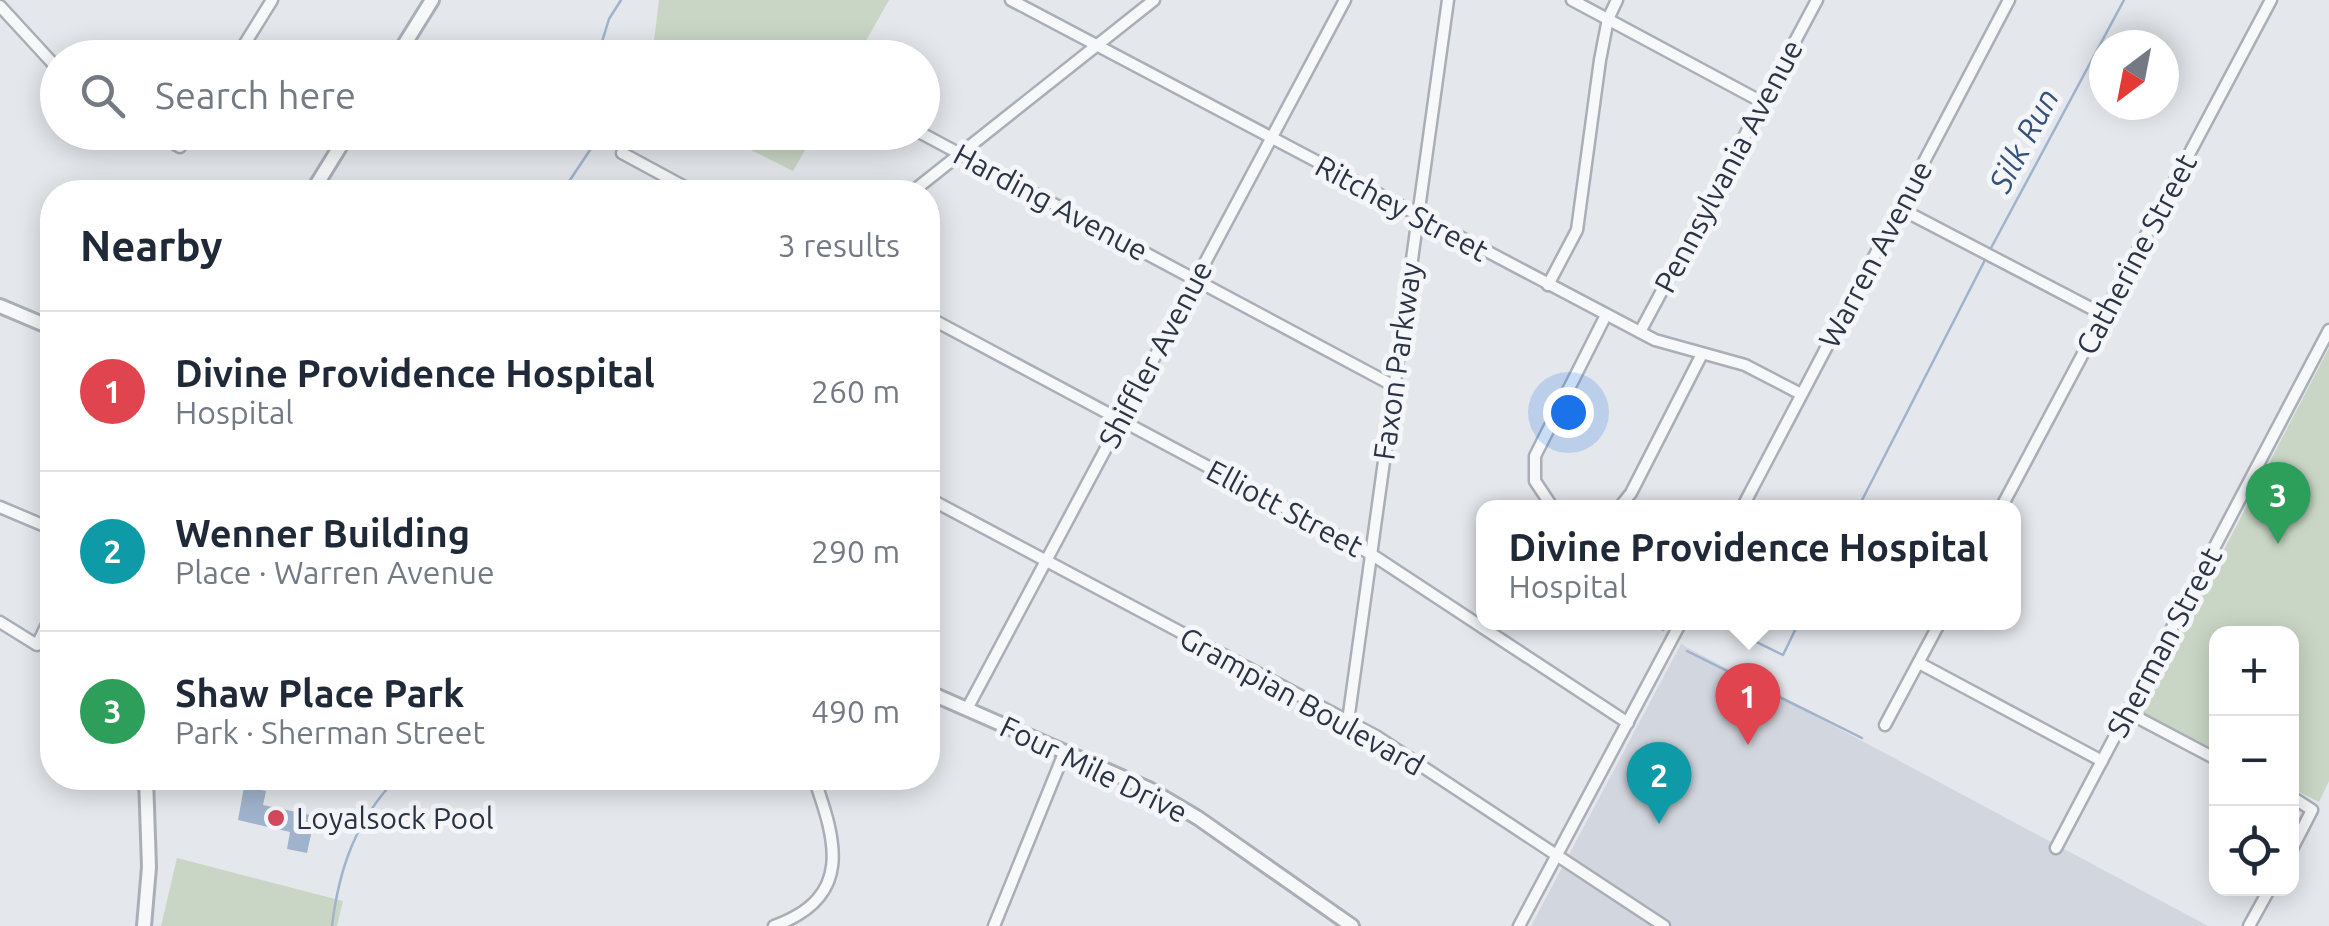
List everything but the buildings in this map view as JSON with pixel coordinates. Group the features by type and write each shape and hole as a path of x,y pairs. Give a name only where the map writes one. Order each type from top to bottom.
{"street":[{"path":"247,40 272,0"},
{"path":"407,40 432,0"},
{"name":"Ritchey Street","path":"1010,0 1418,218 1664,344 1745,365 1802,394"},
{"path":"927,180 1154,0"},
{"name":"Shiffler Avenue","path":"967,709 1345,0"},
{"name":"Faxon Parkway","path":"1348,722 1448,0"},
{"path":"1572,0 1762,102"},
{"path":"1548,286 1577,230 1608,19 1617,0"},
{"name":"Pennsylvania Avenue","path":"1640,332 1817,0"},
{"name":"Warren Avenue","path":"1746,500 2009,0"},
{"name":"Catherine Street","path":"2005,500 2271,0"},
{"path":"0,6 40,50"},
{"name":"Harding Avenue","path":"940,143 1394,386"},
{"path":"319,180 338,150"},
{"path":"622,154 671,180"},
{"path":"1899,208 2104,315"},
{"path":"0,306 40,323"},
{"path":"1548,500 1536,481 1535,456 1606,314"},
{"name":"Elliott Street","path":"940,323 1371,554 1476,623"},
{"name":"Sherman Street","path":"2056,848 2329,330"},
{"path":"1626,500 1702,354"},
{"name":"Grampian Boulevard","path":"940,504 1396,748 1664,926"},
{"path":"0,507 40,524"},
{"path":"0,622 37,645 40,639"},
{"name":"Elliott Street","path":"1487,630 1628,723"},
{"path":"1519,926 1677,630"},
{"path":"1885,726 1936,630"},
{"path":"1919,663 2102,761"},
{"name":"Four Mile Drive","path":"940,697 1180,806 1352,926"},
{"path":"2127,712 2209,755"},
{"path":"994,926 1065,752"},
{"path":"144,926 149,867 146,790"},
{"path":"774,926 812,906 826,886 834,862 829,821 818,790"},
{"path":"2299,802 2312,810 2299,836"},
{"path":"2249,926 2266,896"}],"shaded area":[{"path":"1681,644 2208,926 1531,926"}],"green space":[{"path":"659,0 889,0 867,40 654,40"},
{"path":"751,150 805,150 793,171"},
{"path":"2329,348 2329,781 2319,802 2299,792 2299,626 2209,626 2209,746 2140,711"},
{"path":"177,858 343,901 337,926 161,926"}],"water":[{"name":"Loyalsock Pool","path":"243,790 266,791 263,805 315,816 307,853 287,849 290,832 238,820"}],"waterway":[{"path":"603,40 621,0"},
{"name":"Silk Run","path":"1991,248 2124,0"},
{"path":"570,180 590,150"},
{"path":"1862,500 1985,260"},
{"path":"1732,630 1783,655 1795,630"},
{"path":"1687,651 1862,738"},
{"path":"332,926 339,884 352,846 386,790"}],"place":[{"name":"Shaw Place Park","path":"2278,544"},
{"name":"Divine Providence Hospital","path":"1748,745"},
{"name":"Loyalsock Pool","path":"276,818"},
{"name":"Wenner Building","path":"1659,824"}]}
